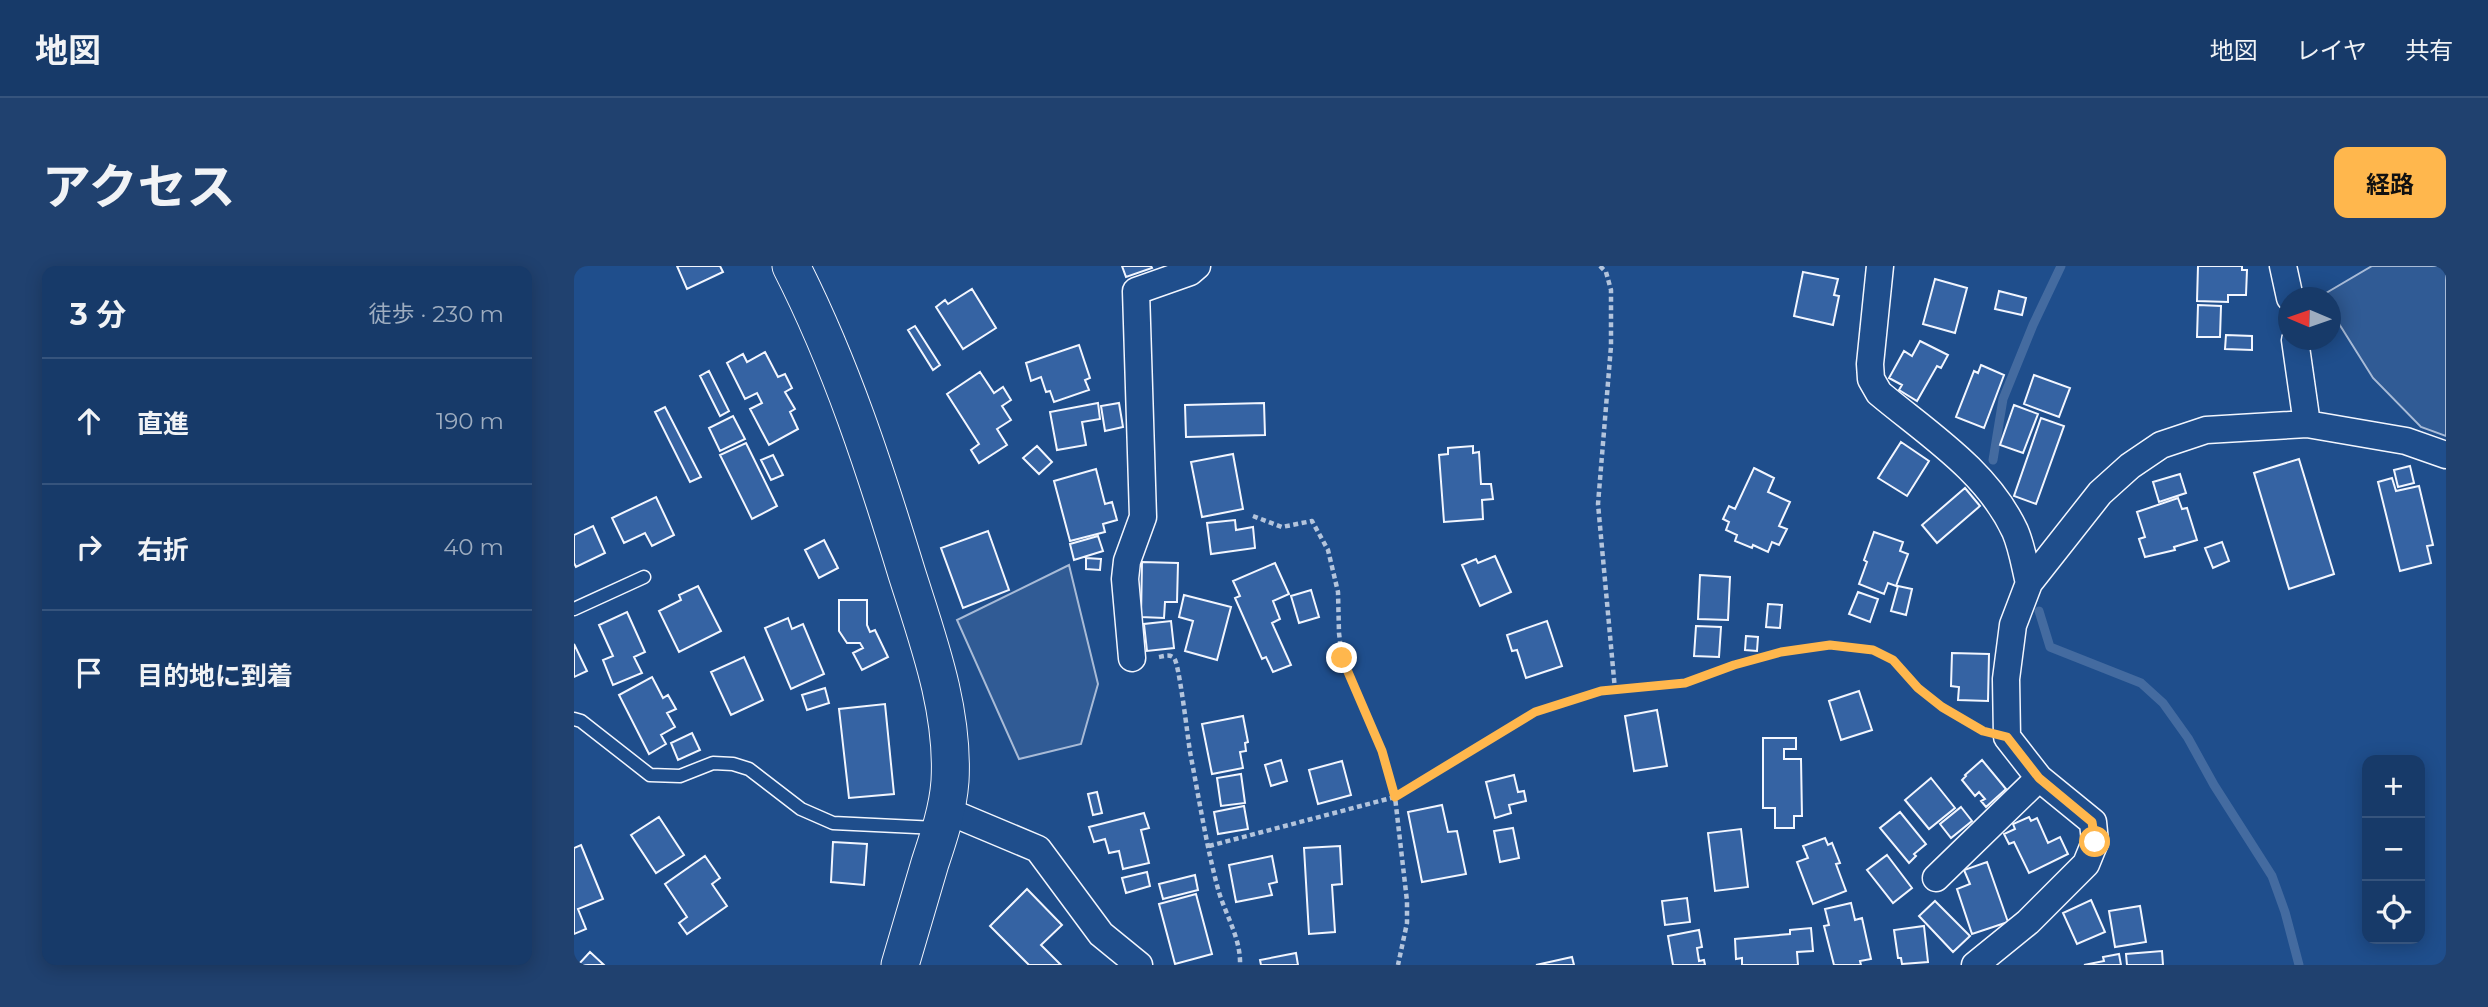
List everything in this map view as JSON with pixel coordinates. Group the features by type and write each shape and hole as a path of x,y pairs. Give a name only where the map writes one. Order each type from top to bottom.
{"street":[{"path":"791,266 811,304 851,404 884,498 935,666 946,718 950,780 943,819 900,965"},
{"path":"1132,658 1125,579 1127,561 1143,517 1136,291 1190,272 1197,266"},
{"path":"1880,266 1870,364 1871,379 1879,393 1971,469 1999,502 2016,534 2029,583"},
{"path":"2283,266 2288,287"},
{"path":"2296,350 2306,424"},
{"path":"1975,965 2028,922 2086,864 2095,842 2092,822 2039,778 2007,737 2006,679 2014,625 2029,583 2100,493 2130,466 2161,445 2206,430 2306,424 2406,441 2446,454"},
{"path":"1936,878 2039,778"},
{"path":"943,819 1038,849 1101,934 1139,965"}],"lane":[{"path":"574,609 644,577"},
{"path":"574,719 581,721 650,775 680,776 713,763 733,764 749,769 801,809 833,823 943,819"}],"path":[{"path":"1600,266 1606,272 1611,290 1611,346 1598,504 1615,690"},
{"path":"1252,516 1282,527 1312,521 1328,550 1338,592 1342,658 1382,751 1395,797 1407,901 1407,923 1398,965"},
{"path":"1209,846 1395,797 1535,712 1601,691 1685,683 1781,652 1830,645 1873,650 1893,660 1918,688 1942,707 1983,731 2007,737"},
{"path":"1132,658 1170,656 1179,667 1184,717 1218,890 1240,950 1240,965"}],"shaded area":[{"path":"2372,266 2446,266 2446,436 2421,427 2373,378 2341,327 2341,287 2336,287"},
{"path":"1069,565 1098,684 1081,744 1019,759 957,620"}],"building":[{"path":"677,266 720,266 723,272 687,289"},
{"path":"1122,266 1151,266 1152,268 1126,277"},
{"path":"2198,266 2242,266 2242,270 2247,270 2246,295 2228,295 2228,302 2197,301"},
{"path":"1803,272 1838,279 1834,295 1839,296 1833,325 1794,316"},
{"path":"1935,279 1967,288 1955,333 1923,324"},
{"path":"972,289 996,328 963,349 936,307 945,300 948,304"},
{"path":"1999,291 2026,298 2022,315 1995,309"},
{"path":"2198,305 2221,306 2220,337 2197,337"},
{"path":"915,326 940,365 933,370 908,330"},
{"path":"2226,335 2252,336 2252,350 2225,349"},
{"path":"1920,341 1948,355 1941,368 1937,366 1917,401 1899,390 1902,385 1889,378 1904,351 1912,356"},
{"path":"1079,345 1090,378 1085,380 1089,390 1054,402 1050,391 1046,392 1041,377 1031,381 1026,363"},
{"path":"765,352 778,377 785,374 792,388 785,392 795,409 790,412 798,429 769,445 750,409 762,403 757,393 745,399 727,363 743,354 747,362"},
{"path":"1981,365 2004,375 1984,428 1956,417 1974,371 1978,373"},
{"path":"709,371 729,411 720,416 700,376"},
{"path":"980,372 994,393 1003,387 1011,400 1002,406 1011,420 997,429 1007,445 979,463 971,450 979,444 947,394"},
{"path":"2034,375 2070,388 2059,417 2024,404"},
{"path":"1098,403 1100,419 1082,422 1086,445 1057,450 1050,412"},
{"path":"1119,403 1123,427 1105,431 1101,406"},
{"path":"1264,403 1265,435 1186,437 1185,405"},
{"path":"2014,405 2038,414 2023,453 2000,445"},
{"path":"665,407 701,477 690,482 655,412"},
{"path":"733,416 745,439 720,451 709,428"},
{"path":"2041,418 2064,426 2036,504 2014,496"},
{"path":"1901,442 1929,461 1907,496 1878,478"},
{"path":"746,443 777,506 752,519 720,455"},
{"path":"1037,446 1052,462 1039,474 1023,458"},
{"path":"1473,446 1473,453 1479,452 1481,484 1491,484 1493,499 1482,500 1483,519 1444,522 1439,455 1448,454 1448,448"},
{"path":"1233,454 1243,509 1202,517 1191,462"},
{"path":"773,455 783,475 771,480 761,460"},
{"path":"2299,459 2334,574 2289,589 2254,473"},
{"path":"2410,466 2414,483 2398,487 2394,470"},
{"path":"1754,468 1774,478 1768,492 1790,502 1779,526 1787,529 1779,545 1772,542 1768,552 1735,541 1737,535 1726,530 1729,522 1723,519 1729,506 1735,509"},
{"path":"1096,469 1105,504 1112,502 1117,520 1103,524 1105,532 1070,541 1054,481"},
{"path":"2180,474 2186,493 2159,502 2153,482"},
{"path":"2392,478 2396,491 2419,486 2433,545 2427,546 2431,563 2400,571 2378,482"},
{"path":"1965,488 1980,506 1937,543 1922,525"},
{"path":"656,497 674,535 652,546 645,533 624,543 612,518"},
{"path":"2178,498 2182,509 2187,508 2197,540 2174,547 2175,550 2145,557 2139,539 2145,537 2137,512"},
{"path":"1235,520 1236,530 1253,527 1255,548 1211,554 1207,523"},
{"path":"593,526 605,553 576,567 574,535"},
{"path":"988,531 1009,590 963,608 941,548"},
{"path":"1874,532 1903,542 1900,551 1908,554 1896,586 1888,583 1884,594 1859,584"},
{"path":"1098,536 1103,551 1074,560 1070,544"},
{"path":"824,540 838,568 819,578 805,550"},
{"path":"2222,542 2229,561 2213,568 2205,548"},
{"path":"1495,556 1511,592 1480,606 1462,565 1476,559 1478,563"},
{"path":"1086,558 1101,559 1100,570 1086,569"},
{"path":"1142,562 1178,563 1177,602 1165,602 1164,618 1141,617"},
{"path":"1275,563 1289,594 1273,601 1280,619 1272,623 1291,665 1273,672 1266,657 1262,659 1235,598 1240,596 1233,581"},
{"path":"1700,575 1730,577 1728,620 1698,619"},
{"path":"698,586 721,631 679,652 659,611 681,600 679,595"},
{"path":"1898,586 1912,589 1906,615 1891,611"},
{"path":"1311,590 1319,617 1299,623 1291,596"},
{"path":"1858,592 1878,599 1870,622 1849,614"},
{"path":"1184,595 1231,607 1217,660 1185,651 1193,621 1179,617"},
{"path":"839,600 867,600 867,625 870,632 875,630 888,657 862,670 853,653 863,648 860,643 847,643 839,631"},
{"path":"1768,604 1782,605 1780,628 1766,627"},
{"path":"627,612 645,652 634,657 642,673 613,685 603,660 613,656 599,625"},
{"path":"788,618 792,629 803,624 824,674 791,689 765,628"},
{"path":"1171,621 1174,648 1147,651 1144,624"},
{"path":"1547,621 1562,666 1526,678 1517,650 1512,651 1507,635"},
{"path":"1696,626 1721,627 1719,657 1694,656"},
{"path":"1746,636 1758,637 1757,651 1745,650"},
{"path":"574,644 587,671 574,677"},
{"path":"1952,653 1989,654 1988,701 1958,700 1959,687 1951,686"},
{"path":"744,657 763,700 731,715 711,672"},
{"path":"652,677 663,698 668,695 676,709 667,713 675,727 661,735 666,744 649,754 619,695"},
{"path":"825,688 829,703 807,710 802,695"},
{"path":"1859,691 1872,730 1841,740 1829,701"},
{"path":"885,704 894,794 849,798 839,709"},
{"path":"1657,710 1667,766 1634,771 1625,716"},
{"path":"1243,716 1248,742 1245,743 1246,751 1240,752 1243,768 1212,774 1202,724"},
{"path":"692,733 700,750 678,760 671,743"},
{"path":"1763,738 1796,738 1796,749 1784,749 1784,759 1801,759 1802,816 1794,816 1794,828 1775,828 1775,808 1763,808"},
{"path":"1281,760 1287,781 1271,786 1265,765"},
{"path":"1982,760 2006,789 1986,807 1981,801 1985,799 1979,792 1975,796 1962,780"},
{"path":"1342,761 1351,795 1318,804 1309,770"},
{"path":"1241,774 1245,803 1221,806 1217,778"},
{"path":"1514,775 1518,792 1524,791 1526,801 1509,805 1511,813 1495,818 1486,782"},
{"path":"1931,778 1955,808 1929,829 1905,800"},
{"path":"1097,792 1102,813 1093,815 1088,794"},
{"path":"1442,805 1448,832 1457,831 1466,874 1422,882 1408,812"},
{"path":"1244,806 1248,829 1218,834 1214,812"},
{"path":"1961,807 1972,821 1951,838 1940,824"},
{"path":"1900,812 1926,844 1914,854 1916,856 1909,863 1880,828"},
{"path":"1144,813 1149,828 1141,830 1149,863 1123,869 1119,851 1109,853 1105,839 1094,842 1089,827"},
{"path":"659,817 684,855 656,873 631,835"},
{"path":"2029,817 2031,821 2037,818 2048,843 2060,837 2068,854 2029,873 2014,842 2009,844 2004,834 2015,829 2013,824"},
{"path":"1513,828 1519,858 1500,862 1494,831"},
{"path":"1741,829 1748,887 1715,891 1708,833"},
{"path":"1825,838 1828,845 1832,843 1840,863 1836,864 1846,891 1813,904 1797,862 1808,858 1803,846"},
{"path":"833,842 867,844 864,885 831,882"},
{"path":"581,845 603,899 578,909 586,929 574,934 574,848"},
{"path":"1340,846 1342,884 1332,885 1335,932 1309,934 1304,848"},
{"path":"1887,855 1912,888 1893,903 1867,870"},
{"path":"705,856 720,878 712,884 727,906 687,934 679,923 687,917 665,884"},
{"path":"1272,856 1277,882 1269,884 1272,895 1236,902 1229,865"},
{"path":"1987,862 2008,922 1972,934 1957,889 1970,884 1964,870"},
{"path":"1147,872 1150,886 1126,893 1122,878"},
{"path":"1195,875 1198,890 1163,899 1159,884"},
{"path":"1027,889 1062,925 1041,945 1061,965 1029,965 990,926"},
{"path":"1196,894 1212,954 1175,964 1159,904"},
{"path":"1687,898 1690,922 1665,925 1662,901"},
{"path":"2091,900 2105,932 2077,944 2063,913"},
{"path":"1935,901 1970,936 1953,952 1919,916"},
{"path":"1851,903 1855,920 1862,918 1871,959 1860,961 1861,965 1834,965 1824,926 1829,925 1825,909"},
{"path":"2140,906 2146,942 2115,947 2109,911"},
{"path":"1924,926 1928,962 1902,964 1901,958 1898,958 1894,930"},
{"path":"1811,928 1813,951 1797,952 1798,965 1742,965 1742,958 1736,959 1735,939 1790,934 1790,930"},
{"path":"1699,930 1702,947 1697,948 1699,961 1704,960 1705,965 1673,965 1668,936"},
{"path":"2162,951 2163,965 2127,965 2126,954"},
{"path":"590,952 604,965 578,965"},
{"path":"1296,953 1298,965 1261,965 1260,960"},
{"path":"2119,954 2121,965 2084,965 2104,961 2103,957"},
{"path":"1572,957 1574,965 1536,965"}],"waterway":[{"path":"1993,460 2003,399 2061,266"},
{"path":"2039,611 2050,647 2141,683 2163,703 2188,738 2214,785 2272,876 2299,965"}],"route":[{"path":"1342,658 1382,751 1395,797 1535,712 1601,691 1685,683 1781,652 1830,645 1873,650 1893,660 1918,688 1942,707 1983,731 2007,737 2039,778 2092,822 2095,842"}]}
